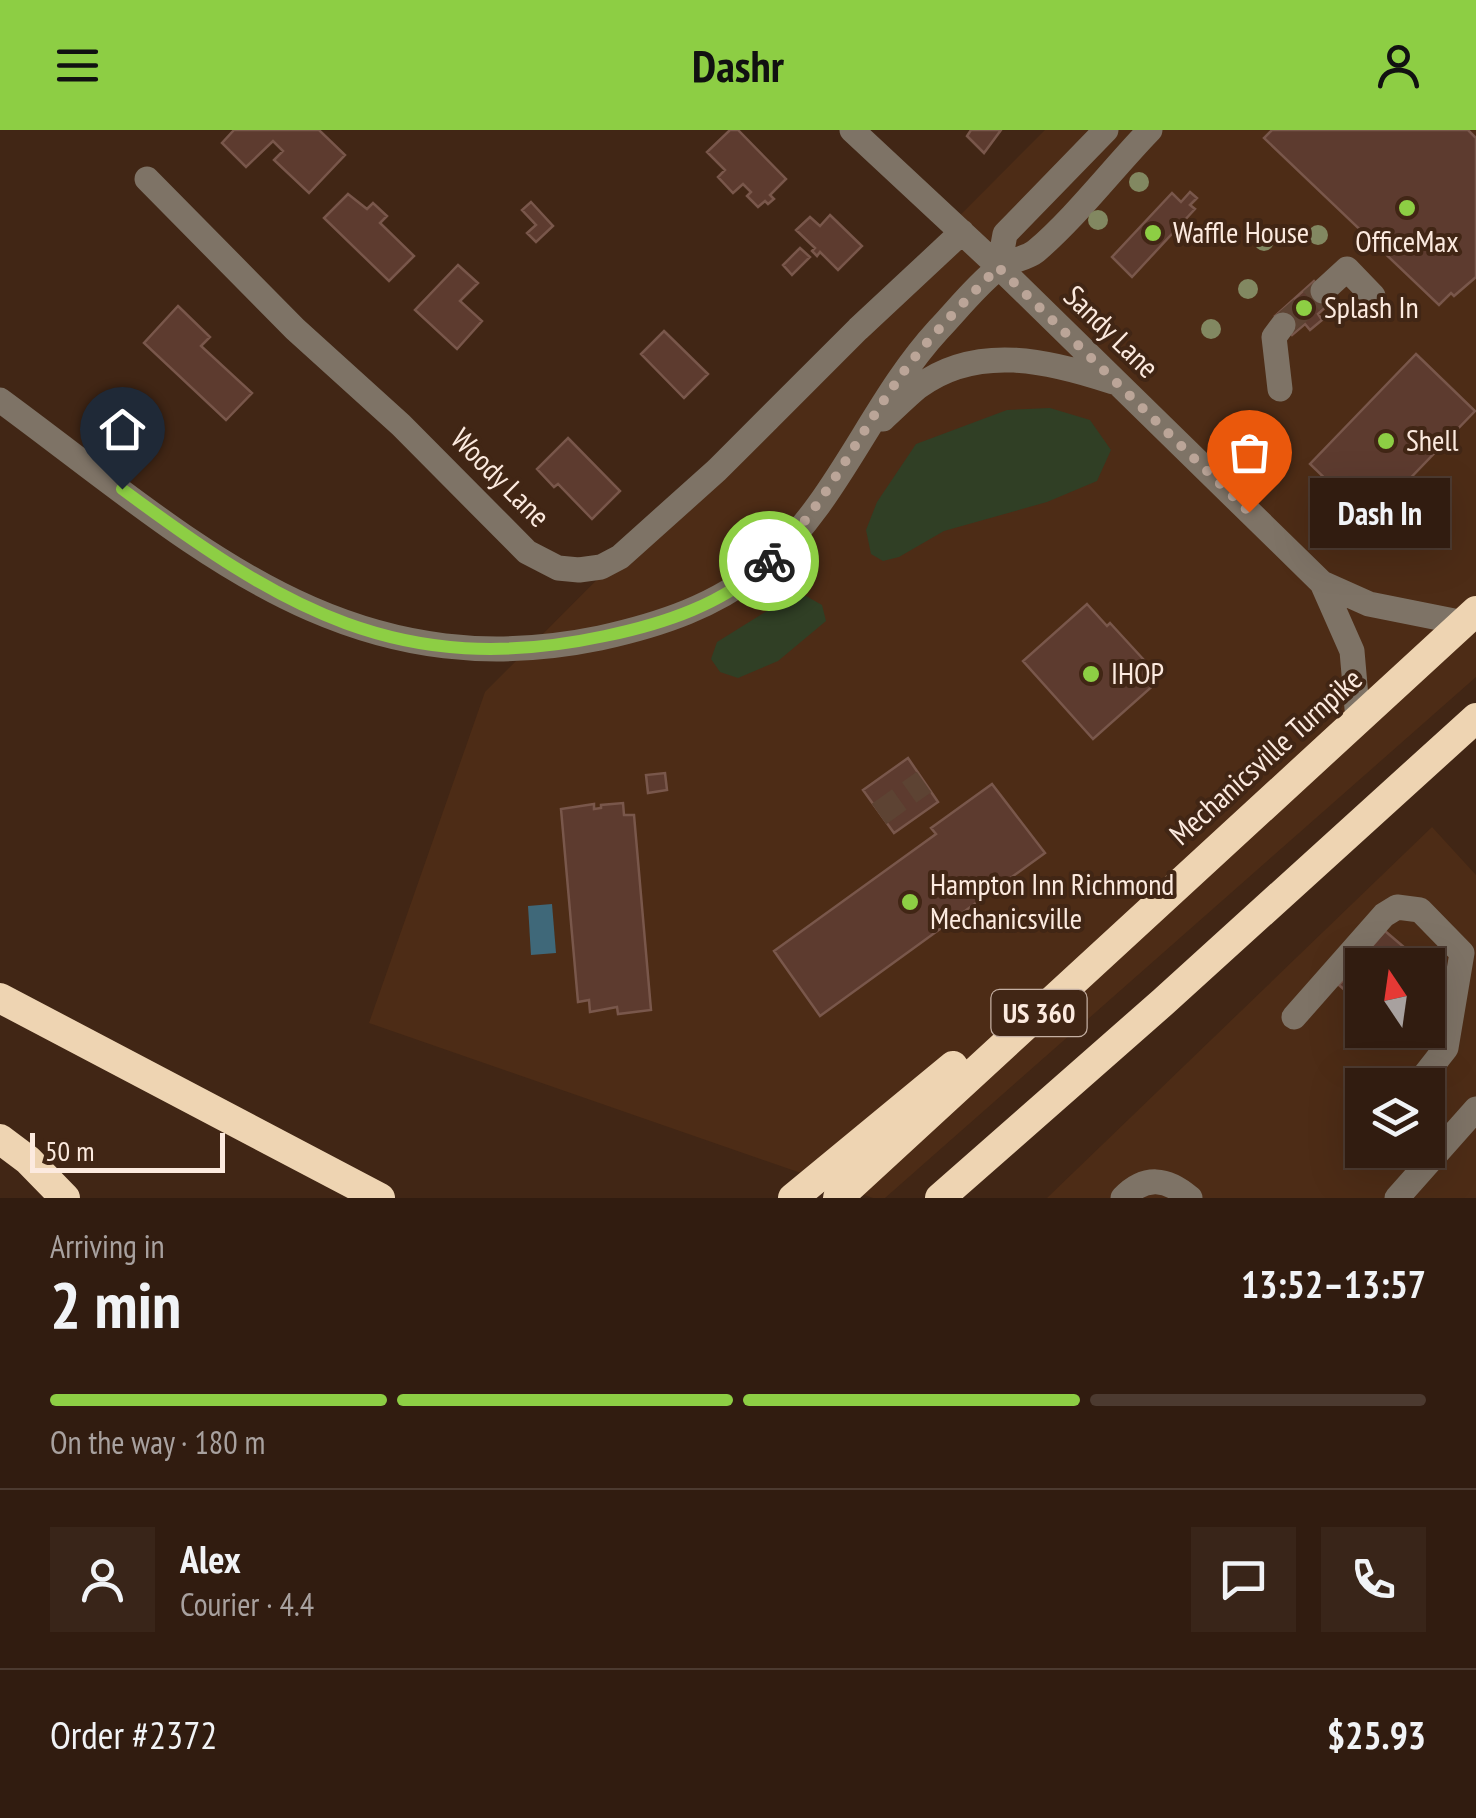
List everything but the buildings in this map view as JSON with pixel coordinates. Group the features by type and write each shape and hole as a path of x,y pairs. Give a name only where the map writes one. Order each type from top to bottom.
{"highway":[{"name":"Mechanicsville Turnpike","path":"838,1198 1470,617"},
{"name":"US 360","path":"940,1198 1164,1002 1476,718"},
{"path":"793,1198 1240,828"},
{"path":"0,998 380,1198"},
{"path":"963,1198 1164,1002"},
{"path":"0,1139 28,1160 65,1198"}],"street":[{"name":"Sandy Lane","path":"852,130 962,232 1322,584 1352,651 1358,720"},
{"path":"998,267 1005,234 1106,130"},
{"path":"0,400 213,556 309,610 366,632 468,649 522,649 574,643 644,627 716,598 762,567 790,541 926,345 998,267 1034,253 1150,130"},
{"name":"Woody Lane","path":"146,179 527,552 558,568 580,570 620,557 717,470 962,232"},
{"path":"1323,291 1347,269 1374,296"},
{"path":"1280,389 1274,337 1284,324"},
{"path":"861,438 921,385 974,364 1029,360 1052,363 1119,384"},
{"name":"Sandy Lane","path":"1322,584 1369,604 1470,617"},
{"path":"1294,1017 1384,915 1397,908 1420,910 1458,946 1462,960 1446,1048 1430,1068"},
{"path":"1397,1198 1476,1109"},
{"path":"1124,1198 1145,1181 1161,1181 1190,1198"}],"shaded area":[{"path":"1045,130 1476,130 1476,677 885,1198 873,1198 369,1023 485,692"},
{"path":"1432,827 1476,875 1476,1198 1047,1198"}],"green space":[{"path":"1050,408 1090,420 1111,450 1097,481 1047,502 944,531 899,557 883,561 871,554 866,530 877,502 916,444 1007,410"},
{"path":"806,596 822,605 826,621 778,661 738,678 720,672 711,659 717,642 789,597"}],"water":[{"path":"552,904 556,953 531,955 528,906"}],"tunnel":[{"path":"1283,325 1323,291"},
{"path":"879,814 924,782"}],"way so far":[{"path":"769,561 790,541 838,475 896,383 936,332 998,267 1249,512"}],"place":[{"name":"OfficeMax","path":"1407,208"},
{"name":"Waffle House","path":"1153,233"},
{"name":"Splash In","path":"1304,308"},
{"name":"Shell","path":"1386,441"},
{"name":"Dash In","path":"1249,512"},
{"name":"IHOP","path":"1091,674"},
{"name":"Hampton Inn Richmond Mechanicsville","path":"910,902"}],"route":[{"path":"122,489 213,556 309,610 366,632 468,649 522,649 630,631 705,604 769,561"}]}
